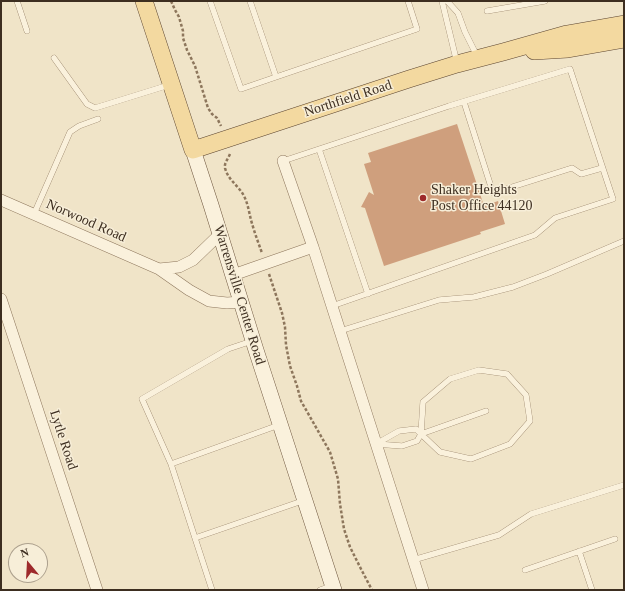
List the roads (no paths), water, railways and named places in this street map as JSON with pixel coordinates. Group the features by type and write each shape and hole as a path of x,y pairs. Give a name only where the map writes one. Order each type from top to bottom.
{"main road":[{"name":"Warrensville Center Road","path":"144,1 305,500 329,589"},
{"name":"Northfield Road","path":"193,150 457,64 567,34 624,24"},
{"name":"Northfield Road","path":"503,52 568,49 624,39"}],"street":[{"path":"283,161 332,306 423,590"},
{"name":"Norwood Road","path":"1,200 159,269 189,290 209,301 227,303 241,302"},
{"name":"Norwood Road","path":"159,269 179,267 193,260 220,234"},
{"path":"233,275 313,248"},
{"name":"Lytle Road","path":"1,299 97,590"}],"lane":[{"path":"18,1 27,31"},
{"path":"210,1 241,89 417,29 408,1"},
{"path":"250,1 276,77"},
{"path":"442,1 457,64"},
{"path":"447,1 458,12 465,32 478,58"},
{"path":"487,11 545,1"},
{"path":"54,58 88,104 95,108 171,84"},
{"path":"283,161 570,69 612,199 555,218 535,235 332,306"},
{"path":"464,102 493,193 572,168 580,174 602,168"},
{"path":"34,214 70,132 79,126 98,119"},
{"path":"319,149 368,294"},
{"path":"340,331 439,300 474,297 513,287 624,240"},
{"path":"212,590 172,464 142,399 228,349 253,340"},
{"path":"376,444 399,432 416,429 421,434 440,452 471,459 510,444 530,421 526,395 507,374 479,370 450,379 422,402 421,434 417,441 402,446 376,444"},
{"path":"421,434 486,411"},
{"path":"172,464 280,424"},
{"path":"413,560 499,535 531,514 624,484"},
{"path":"195,538 305,500"},
{"path":"524,570 615,539"},
{"path":"579,551 592,590"}],"place":[{"name":"Shaker Heights Post Office 44120","path":"423,198"}]}
